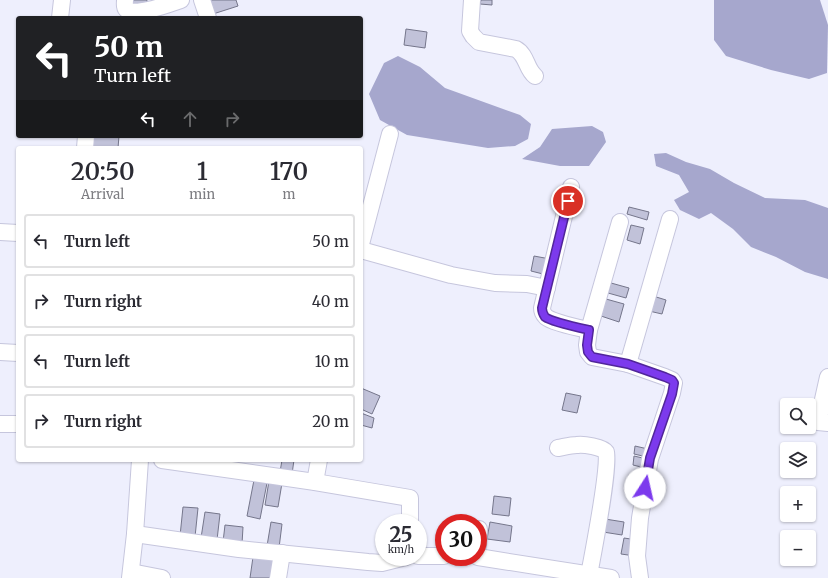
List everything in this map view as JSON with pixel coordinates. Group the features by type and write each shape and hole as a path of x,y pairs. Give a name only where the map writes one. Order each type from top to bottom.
{"street":[{"path":"60,16 62,0"},
{"path":"125,0 126,10 134,13 157,8 181,0"},
{"path":"202,0 207,16"},
{"path":"472,0 470,31 473,36 479,42 520,51 531,73 535,76"},
{"path":"363,236 390,134"},
{"path":"571,187 542,312 547,318 589,330"},
{"path":"628,364 670,219"},
{"path":"620,222 589,330 587,345 588,352 592,357 628,364 672,380 674,383 650,458 640,518 637,556 640,578"},
{"path":"0,232 16,233"},
{"path":"363,251 451,275 495,283 527,284 547,288"},
{"path":"0,352 16,353"},
{"path":"828,377 818,422 828,423"},
{"path":"0,424 16,424"},
{"path":"558,448 577,445 601,449 607,456 605,478 589,575"},
{"path":"140,462 135,534 130,575 162,578"},
{"path":"176,462 315,482 410,498 410,514"},
{"path":"315,482 319,462"},
{"path":"135,534 239,549 375,562"},
{"path":"278,578 282,553"},
{"path":"487,558 611,578"}],"water":[{"path":"714,0 820,0 828,25 827,73 809,79 771,70 726,56 714,40"},
{"path":"398,56 420,67 445,88 520,115 531,124 528,139 515,146 488,148 407,135 380,120 369,94 384,63"},
{"path":"592,126 603,132 606,142 589,166 560,166 522,159 540,147 552,129"},
{"path":"666,153 686,162 710,169 765,198 805,200 828,208 828,279 805,272 776,257 751,247 733,229 711,213 699,219 680,210 674,200 689,192 679,175 656,166 654,154"}],"building":[{"path":"127,0 147,0 146,6 127,3"},
{"path":"209,0 236,0 238,6 213,14"},
{"path":"481,0 492,0 492,5 480,4"},
{"path":"406,29 427,32 425,48 404,45"},
{"path":"91,138 119,138 118,146 90,146"},
{"path":"629,207 649,212 647,220 627,214"},
{"path":"631,225 644,228 640,244 627,240"},
{"path":"534,256 550,259 547,275 531,271"},
{"path":"611,283 629,288 626,298 608,293"},
{"path":"653,296 666,300 662,314 649,311"},
{"path":"606,299 624,304 619,322 601,316"},
{"path":"363,389 380,396 372,414 363,410"},
{"path":"566,393 581,396 577,413 562,410"},
{"path":"363,414 374,418 372,428 363,426"},
{"path":"635,446 648,449 647,457 634,454"},
{"path":"634,456 647,459 645,468 633,465"},
{"path":"282,462 294,462 292,474 280,472"},
{"path":"254,480 267,483 260,519 247,516"},
{"path":"269,481 282,483 278,507 265,505"},
{"path":"494,496 511,498 509,516 492,514"},
{"path":"183,507 198,508 195,537 180,536"},
{"path":"205,512 220,514 217,540 201,538"},
{"path":"605,519 624,522 622,535 603,532"},
{"path":"271,522 282,524 279,548 267,546"},
{"path":"490,522 512,526 510,542 487,539"},
{"path":"225,525 243,527 242,544 223,542"},
{"path":"624,538 637,540 635,556 621,554"},
{"path":"253,557 273,560 271,578 250,578"}],"route":[{"path":"568,201 542,312 547,318 589,330 587,345 588,352 592,357 628,364 665,377 672,380 674,383 672,394 650,458 645,488"}]}
